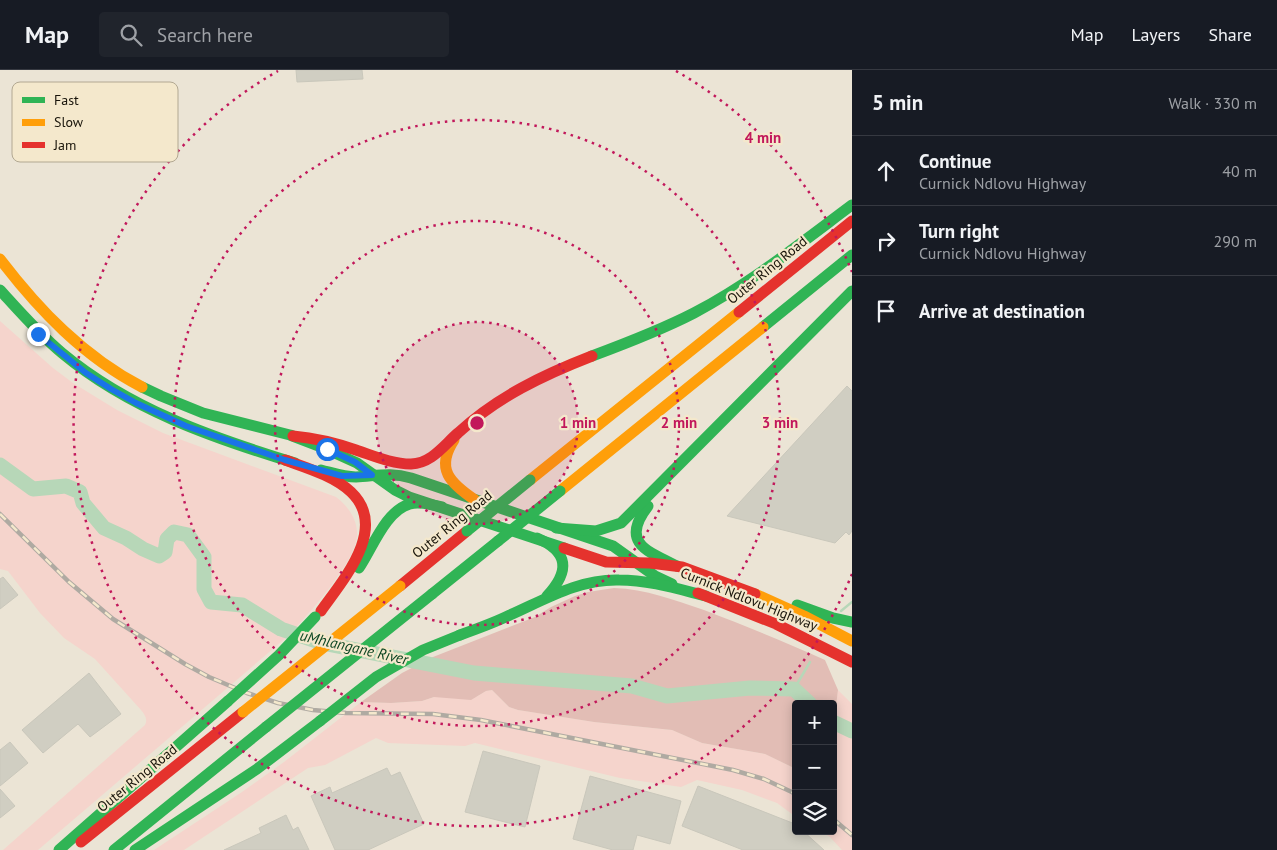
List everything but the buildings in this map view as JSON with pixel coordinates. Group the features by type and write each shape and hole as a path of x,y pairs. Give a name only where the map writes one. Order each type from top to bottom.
{"main road":[{"path":"293,436 310,437 388,460 412,464 422,463 496,402 533,381 670,325 704,308 772,264 852,205"},
{"name":"Outer Ring Road","path":"71,850 852,221"},
{"path":"114,850 852,255"},
{"name":"Curnick Ndlovu Highway","path":"0,259 33,302 55,324 103,362 139,386 189,409 293,436 355,462 390,488 408,496 538,538 602,562 613,564 649,562 692,570 772,601 852,640"},
{"name":"Curnick Ndlovu Highway","path":"0,290 38,334 86,373 136,403 186,426 285,460 342,476 397,474 613,546 636,564 663,580 804,636 852,662"},
{"path":"556,528 594,532 606,530 622,523 708,434 852,292"},
{"path":"460,431 448,450 446,469 458,489 475,500"},
{"path":"676,566 650,553 642,546 636,539 635,528 644,510 671,482 708,434"},
{"path":"285,460 322,474 347,489 358,499 366,517 364,542 353,564 318,614"},
{"path":"59,850 279,655 363,563 395,513 410,504 422,503 442,508"},
{"path":"538,538 554,546 562,558 563,566 559,582 542,599"},
{"path":"135,850 257,769 376,676 423,650 493,623 574,586 608,579 645,583 706,596"},
{"path":"772,601 804,606 833,618 852,622"}],"shaded area":[{"path":"0,321 53,368 73,383 117,410 163,433 336,497 351,514 357,530 354,547 339,574 318,603 288,636 38,850 3,850 145,725 146,719 141,710 95,659 64,638 40,613 8,571 0,569"},
{"path":"614,588 626,589 671,599 765,634 825,660 838,690 837,700 792,700 792,767 765,754 702,743 672,730 594,722 518,710 509,707 492,690 486,691 471,700 434,697 422,701 361,702 402,673 433,657 535,617 551,607 588,592"},
{"path":"492,690 509,707 518,710 594,722 672,730 702,743 765,754 792,767 792,814 777,803 742,790 697,780 681,787 620,778 475,743 465,746 388,743 376,738 325,765 308,768 184,850 154,850 284,762 361,702 391,703 422,701 434,697 476,697"},
{"path":"838,690 852,704 852,850 842,850 827,835 837,835"}],"waterway":[{"name":"uMhlangane River","path":"0,465 33,489 66,486 80,492 83,503 104,528 159,556 165,552 167,539 174,532 188,535 204,557 204,589 211,602 242,605 281,629 322,643 474,673 632,686 667,696 750,688 794,689 806,700"},
{"path":"841,611 852,602"},
{"path":"794,689 810,662"},
{"name":"uMhlangane River","path":"837,724 852,731"}],"railway":[{"path":"0,514 69,582 113,619 185,664 209,677 247,693 278,703 313,710 346,713 433,714 481,720 733,770 764,779 792,792"},
{"path":"837,822 852,835"}],"traffic: fast":[{"path":"592,356 669,325 736,289 852,205"},
{"path":"763,327 852,255"},
{"path":"0,290 30,323 62,353 88,373 115,390 173,420 233,443 295,463"},
{"path":"556,528 596,531 621,523 852,291"},
{"path":"142,387 203,413 290,435 357,463 395,490 409,497 564,548"},
{"path":"321,470 352,477 390,475 411,478 613,546 655,576 672,584"},
{"path":"467,531 530,480"},
{"path":"498,541 560,491"},
{"path":"359,568 380,531 401,508 418,503 442,507"},
{"path":"648,506 636,528 640,544 655,555 677,566"},
{"path":"537,538 555,549 563,563 560,578 547,596"},
{"path":"432,594 498,541"},
{"path":"460,635 498,621 563,591 590,583 619,580 641,582 663,585 706,596"},
{"path":"266,727 432,594"},
{"path":"797,605 833,618 852,622"},
{"path":"228,701 279,655 315,617"},
{"path":"320,721 376,677 423,650 460,635"},
{"path":"59,850 228,701"},
{"path":"135,850 257,769 320,721"},
{"path":"114,850 266,727"}],"traffic: slow":[{"path":"0,259 30,296 64,331 101,362 142,387"},
{"path":"530,480 739,312"},
{"path":"560,491 763,327"},
{"path":"454,440 448,450 446,459 448,474 458,488 475,500"},
{"path":"243,712 400,586"},
{"path":"755,594 804,616 852,641"}],"traffic: jam":[{"path":"739,312 852,221"},
{"path":"293,436 333,443 397,463 418,463 437,453 488,408 538,379 592,356"},
{"path":"285,460 337,481 351,492 362,506 365,521 364,537 358,553 350,569 321,611"},
{"path":"400,586 467,531"},
{"path":"564,548 606,562 650,563 682,567 755,594"},
{"path":"698,593 776,624 852,662"},
{"path":"81,842 243,712"}],"route":[{"path":"38,334 86,373 111,389 160,415 186,426 285,460 342,476 372,475 355,462 327,449"}]}
